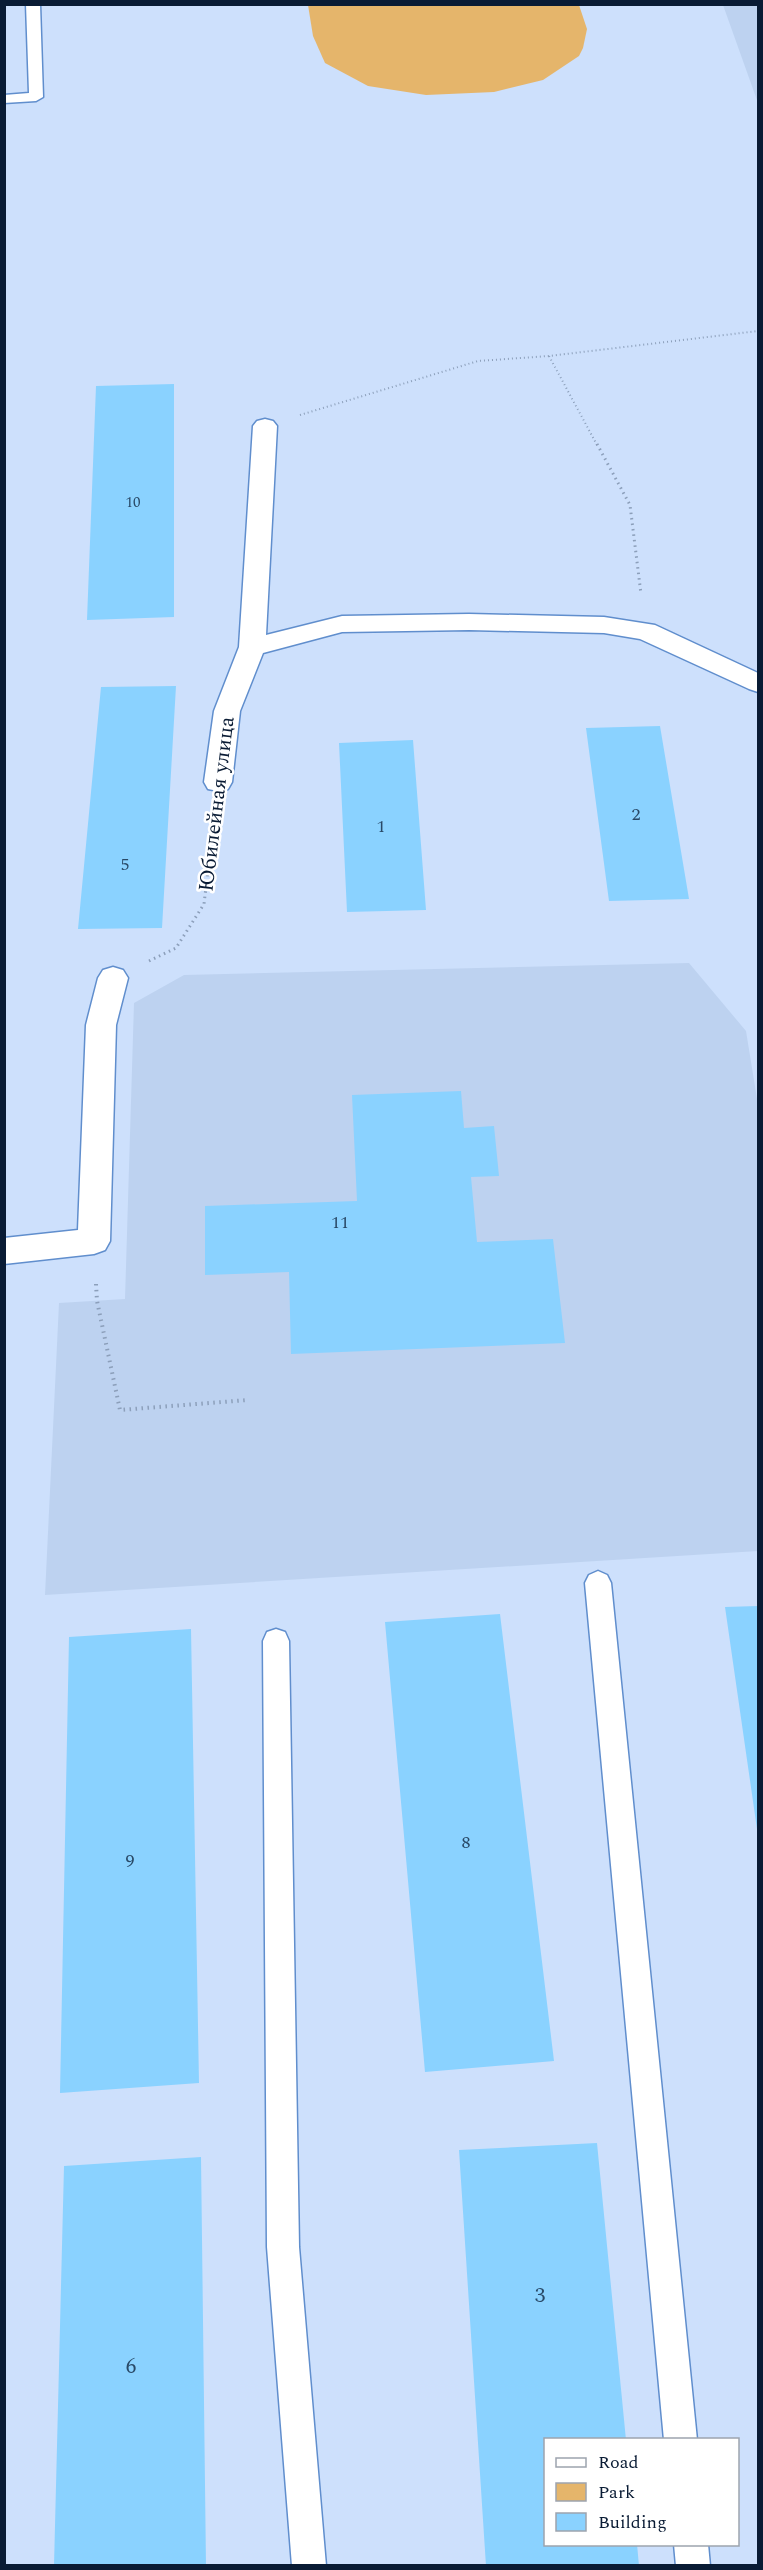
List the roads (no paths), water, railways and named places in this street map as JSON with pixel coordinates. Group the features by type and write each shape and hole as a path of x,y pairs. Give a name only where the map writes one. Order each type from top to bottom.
{"street":[{"name":"Юбилейная улица","path":"219,783 227,711 252,646 265,426"},
{"path":"252,646 342,624 469,622 592,625 646,631 759,683"},
{"path":"4,1251 94,1241 101,1025 113,978"}],"lane":[{"path":"4,99 36,97 33,4"},
{"path":"598,1583 681,2438"},
{"path":"276,1641 283,2247 309,2565"},
{"path":"691,2546 693,2565"}]}
